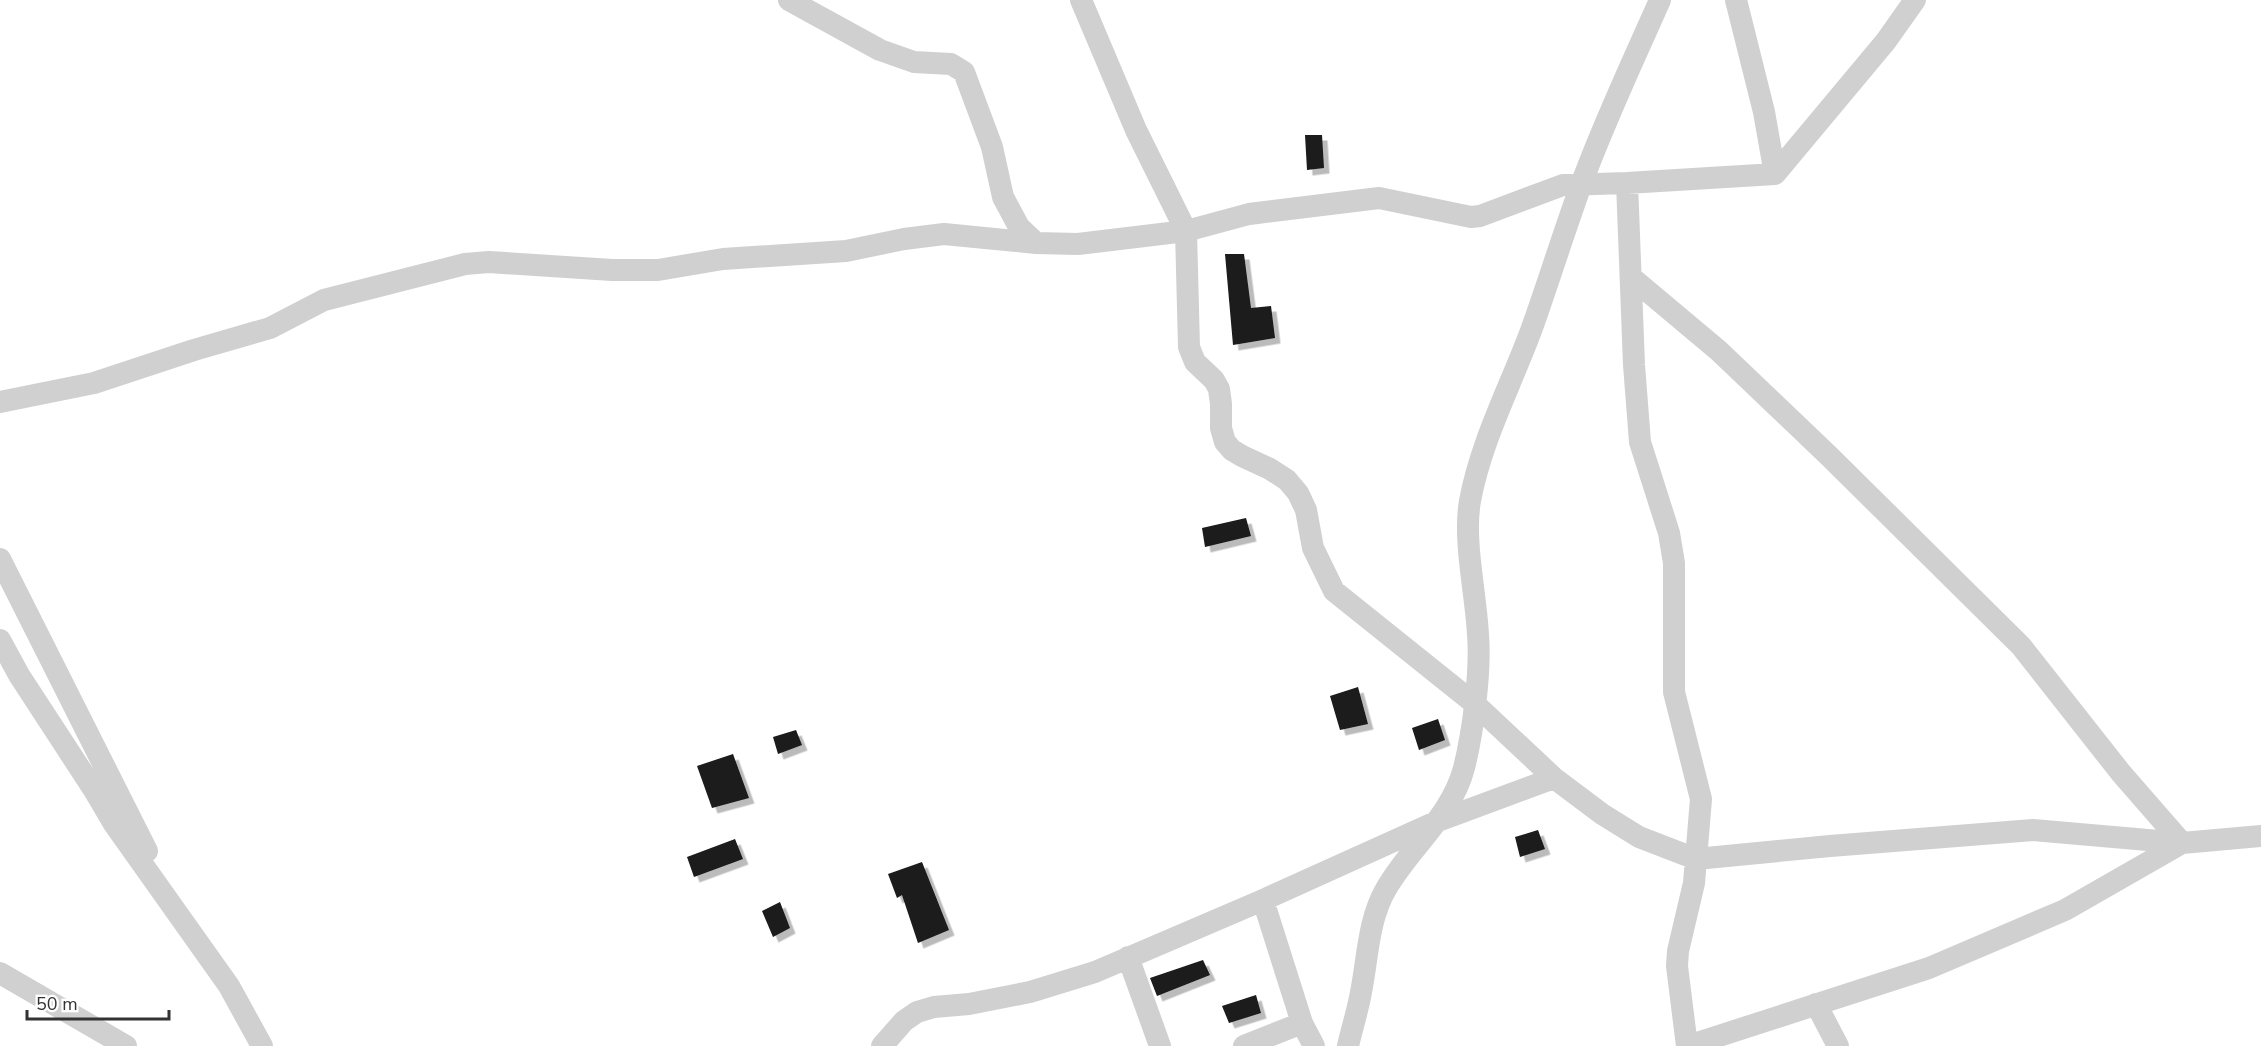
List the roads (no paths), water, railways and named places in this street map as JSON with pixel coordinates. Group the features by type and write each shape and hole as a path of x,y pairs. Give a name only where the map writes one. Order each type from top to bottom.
{"street":[{"path":"789,0 880,50 914,62 951,64 964,72 993,147 1003,197 1019,227 1036,243"},
{"path":"1081,0 1108,69 1186,231 1190,347 1196,362 1214,380 1219,389 1221,428 1226,442 1232,450 1287,480 1298,494 1306,510 1313,548 1334,591 1475,704 1554,778 1602,814 1639,837 1696,859 2033,830 2182,843 2261,836"},
{"path":"1348,1046 1377,910 1386,889 1438,821 1454,794 1464,768 1475,704 1479,638 1469,538 1469,505 1476,472 1532,328 1582,183 1622,84 1660,0"},
{"path":"1736,0 1764,112 1775,174"},
{"path":"0,402 94,383 270,328 324,300 465,264 489,262 612,270 658,270 723,259 846,251 904,239 944,234 1036,243 1078,244 1186,231 1249,214 1379,198 1471,217 1563,184 1627,183 1775,174 1886,41 1915,0"},
{"path":"1627,183 1634,365 1640,442 1669,532 1674,572 1674,692 1701,799 1694,882 1678,951 1677,966 1688,1046 1929,968 2065,910 2182,843"},
{"path":"1632,278 1744,375 2021,646 2115,765 2182,843"},
{"path":"0,559 172,904"},
{"path":"0,640 19,675 114,824 229,986 262,1046"},
{"path":"882,1046 904,1022 917,1012 934,1006 969,1004 1030,992 1095,972 1438,821 1554,778"},
{"path":"1263,900 1302,1023 1314,1046"},
{"path":"1128,957 1160,1046"},
{"path":"0,973 126,1046"},
{"path":"1816,1004 1838,1046"},
{"path":"1244,1046 1302,1023"}]}
